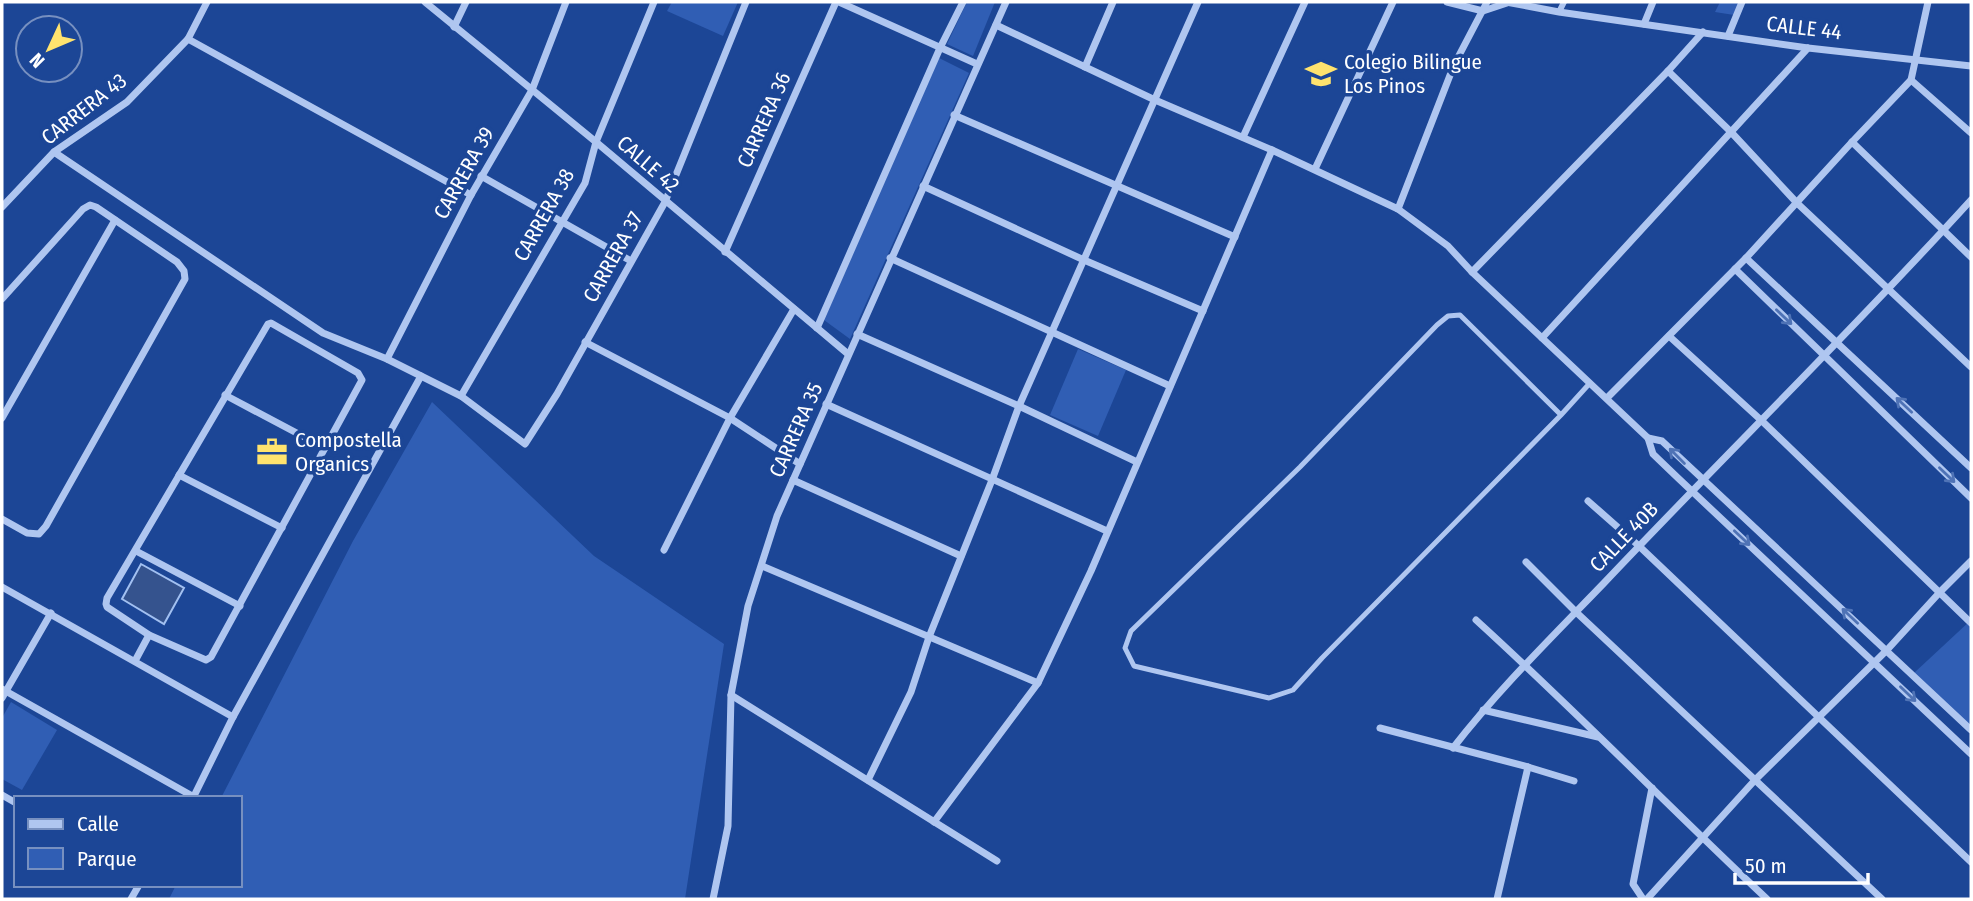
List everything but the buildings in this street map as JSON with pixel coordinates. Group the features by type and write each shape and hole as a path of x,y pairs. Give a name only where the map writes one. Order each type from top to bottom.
{"street":[{"name":"CARRERA 43","path":"2,207 54,152 127,103 188,39 207,2"},
{"name":"CALLE 42","path":"425,2 848,354"},
{"path":"454,27 466,2"},
{"name":"CARRERA 39","path":"387,359 481,176 532,90 566,2"},
{"name":"CARRERA 38","path":"461,396 585,183 596,142 654,2"},
{"name":"CARRERA 37","path":"461,396 525,444 557,394 665,202 746,2"},
{"path":"838,2 977,64"},
{"name":"CARRERA 36","path":"725,252 838,2"},
{"path":"817,328 940,48 963,2"},
{"name":"CARRERA 35","path":"713,899 728,826 731,695 748,606 777,516 1006,2"},
{"path":"1085,67 1113,2"},
{"path":"868,780 911,692 929,637 1019,406 1198,2"},
{"path":"1242,137 1305,2"},
{"path":"1315,169 1393,2"},
{"path":"1447,2 1483,11"},
{"path":"1398,208 1454,65 1486,2"},
{"name":"CALLE 44","path":"1483,11 1507,2 1808,48 1971,66"},
{"path":"1559,12 1563,2"},
{"path":"1644,24 1653,2"},
{"path":"1728,36 1742,2"},
{"path":"1606,398 1746,258 1912,80 1928,2"},
{"path":"996,25 1155,100 1398,208 1448,246 1472,272 1648,438 1653,454 1692,492 1971,754"},
{"path":"1472,272 1703,33"},
{"path":"188,39 471,195"},
{"path":"1542,338 1808,48"},
{"path":"1668,71 1731,132 1797,203 1971,367"},
{"path":"1912,80 1971,133"},
{"path":"954,115 1234,237"},
{"path":"1852,142 1971,257"},
{"path":"934,821 1038,684 1091,571 1272,150"},
{"path":"54,152 323,333 387,359 461,396"},
{"path":"481,176 631,261"},
{"path":"923,186 1203,311"},
{"name":"CALLE 40B","path":"1453,747 1525,665 1971,201"},
{"path":"2,299 83,209 90,205 96,206 177,262 184,271 185,279 46,526 39,534 27,533 2,519"},
{"path":"2,418 115,220"},
{"path":"890,258 1170,386"},
{"path":"1746,258 1971,468"},
{"path":"1735,269 1971,498"},
{"path":"664,550 730,418 794,309"},
{"path":"271,323 358,373 362,380 325,448 211,657 206,660 149,635 107,607 107,598 268,324 271,323"},
{"path":"857,334 1137,462"},
{"path":"1669,336 1762,421 1971,622"},
{"path":"585,342 730,418 800,464"},
{"path":"194,796 233,717 421,376"},
{"path":"225,395 325,448"},
{"path":"826,404 1107,531"},
{"path":"1648,438 1662,441 1971,730"},
{"path":"179,475 282,528"},
{"path":"793,480 961,556"},
{"path":"1588,501 1639,546 1971,862"},
{"path":"136,551 240,606"},
{"path":"1652,788 1633,884 1645,899 1755,780 1887,650 1971,561"},
{"path":"1526,562 1882,899"},
{"path":"762,566 1038,684"},
{"path":"2,587 233,717"},
{"path":"51,613 3,693 191,796"},
{"path":"1476,620 1768,899"},
{"path":"135,661 149,635"},
{"path":"731,695 997,860"},
{"path":"1483,710 1599,737"},
{"path":"1380,728 1574,781"},
{"path":"1497,899 1528,767"}],"lane":[{"path":"1561,415 1460,315 1448,316 1300,467 1131,631 1125,648 1134,666 1269,698 1293,690 1561,415 1590,383"}],"green space":[{"path":"672,2 738,2 723,36 667,11"},
{"path":"967,2 995,2 973,56 947,44"},
{"path":"1720,2 1740,2 1734,15 1715,12"},
{"path":"939,58 969,73 850,339 824,320"},
{"path":"1078,349 1126,370 1098,436 1050,415"},
{"path":"432,402 594,556 724,644 685,899 169,899 175,887 242,887 242,796 222,796 353,541"},
{"path":"1971,620 1971,726 1914,673"},
{"path":"11,702 57,730 22,790 2,779 2,718"}],"shaded area":[{"path":"141,564 184,588 164,624 122,599"}],"place":[{"name":"Colegio Bilingue Los Pinos","path":"1321,74"},
{"name":"Compostella Organics","path":"272,452"}]}
